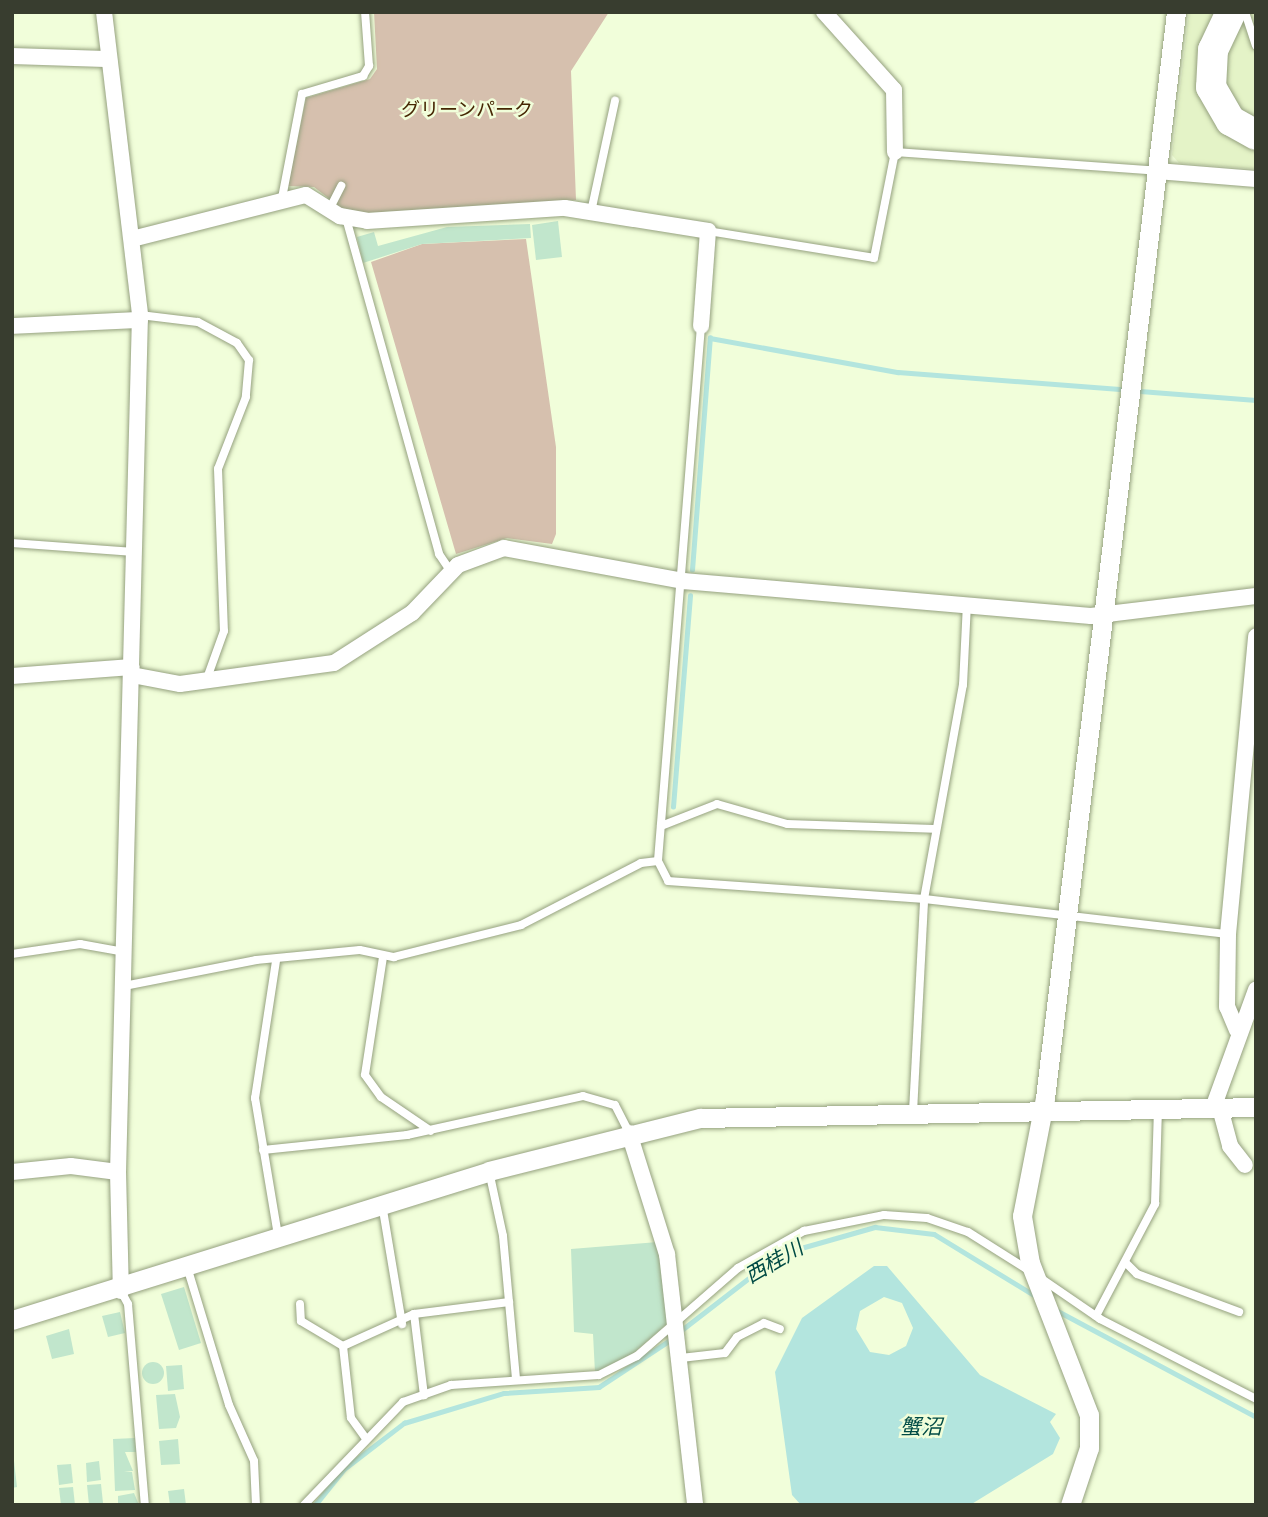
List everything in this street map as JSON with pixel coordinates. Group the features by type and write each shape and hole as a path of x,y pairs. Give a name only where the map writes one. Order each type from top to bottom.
{"highway":[{"path":"1244,12 1222,28 1210,62 1214,98 1231,121 1256,135"},
{"path":"1222,28 1222,92 1236,113 1256,126"}],"street":[{"path":"104,12 106,59 132,239 140,317 118,1172 121,1290"},
{"path":"824,12 894,89 895,152"},
{"path":"1070,1505 1091,1424 1036,1277 1022,1216 1041,1111 1176,12"},
{"path":"12,56 106,59"},
{"path":"1157,172 1256,179"},
{"path":"132,239 282,198 306,195 346,219 591,212 708,231 701,327"},
{"path":"12,326 140,317"},
{"path":"12,676 132,671 168,684 334,663 412,613 451,572 467,560 513,547 683,581 1103,615 1256,596"},
{"path":"1237,1030 1227,1007 1228,934 1256,636"},
{"path":"1245,1166 1230,1146 1217,1108 1237,1030 1256,990"},
{"path":"12,1320 188,1270 489,1171 629,1133 740,1114 1256,1107"},
{"path":"629,1133 664,1241 680,1354 695,1505"},
{"path":"12,1172 71,1166 118,1172"}],"lane":[{"path":"282,198 302,94 363,76 369,66 365,12"},
{"path":"1244,12 1256,45"},
{"path":"591,212 615,100"},
{"path":"708,231 874,258 895,152 1157,172"},
{"path":"330,208 341,186"},
{"path":"346,219 439,554 451,572"},
{"path":"140,317 198,322 237,343 249,360 246,397 218,469 224,631 206,681"},
{"path":"701,327 683,581 658,861 668,881 924,899 1228,934"},
{"path":"12,542 134,552"},
{"path":"913,1112 924,899 933,829 963,685 967,604"},
{"path":"661,826 717,803 787,824 933,829"},
{"path":"124,986 360,950 383,957 521,925 641,863 658,861"},
{"path":"12,954 80,944 125,952"},
{"path":"383,957 365,1075 381,1097 430,1131"},
{"path":"276,961 256,1098 279,1241"},
{"path":"263,1150 430,1131 583,1096 615,1105 629,1133"},
{"path":"1096,1316 1127,1264 1158,1192 1158,1109"},
{"path":"489,1171 509,1302 516,1379"},
{"path":"382,1205 402,1324"},
{"path":"303,1505 365,1437 403,1402 451,1385 599,1375 637,1356 760,1253 804,1231 863,1217 941,1222 1036,1277 1096,1316 1256,1399"},
{"path":"1127,1264 1136,1274 1239,1312"},
{"path":"188,1270 229,1405 254,1461 256,1505"},
{"path":"121,1290 128,1304 145,1505"},
{"path":"343,1346 402,1324 414,1314 509,1302"},
{"path":"300,1304 301,1321 343,1346"},
{"path":"414,1314 424,1395"},
{"path":"680,1354 724,1353 760,1324 779,1329"},
{"path":"343,1346 351,1418 365,1437"}],"shaded area":[{"path":"1189,12 1256,12 1256,169 1179,163 1172,155"}],"green space":[{"name":"グリーンパーク","path":"374,12 609,12 571,71 576,200 367,213 345,211 314,187 288,186 306,98 370,79 377,69"},
{"path":"526,239 556,447 556,534 552,544 507,538 456,554 371,262 422,244"}],"water":[{"name":"蟹沼","path":"874,1266 887,1266 980,1375 1056,1414 1050,1422 1060,1438 1053,1454 970,1505 801,1505 792,1495 775,1372 802,1318","holes":["884,1297 902,1303 913,1328 906,1346 889,1355 870,1352 856,1329 860,1311"]}],"building":[{"path":"558,221 562,257 536,260 532,225"},
{"path":"530,224 531,238 422,244 363,263 357,237 374,232 378,246 447,227"},
{"path":"658,1242 668,1323 628,1358 595,1373 593,1334 574,1332 571,1249"},
{"path":"184,1287 201,1343 179,1350 161,1294"},
{"path":"120,1312 125,1333 108,1337 102,1316"},
{"path":"69,1329 74,1354 52,1359 46,1336"},
{"path":"153,1362 163,1369 164,1373 157,1383 153,1384 143,1377 142,1373 149,1363"},
{"path":"182,1365 184,1389 168,1391 166,1366"},
{"path":"175,1394 180,1417 176,1428 159,1429 156,1395"},
{"path":"135,1438 136,1452 125,1452 133,1471 124,1471 132,1472 135,1490 115,1491 113,1439"},
{"path":"178,1439 180,1464 161,1465 159,1441"},
{"path":"12,1461 17,1487 12,1488"},
{"path":"99,1461 101,1480 87,1482 86,1463"},
{"path":"71,1464 73,1483 59,1485 57,1465"},
{"path":"101,1484 103,1503 89,1505 87,1485"},
{"path":"73,1487 75,1505 61,1505 59,1488"},
{"path":"184,1489 186,1505 170,1505 168,1491"},
{"path":"134,1493 139,1505 118,1505 118,1496"}],"waterway":[{"path":"692,570 710,338 898,372 1119,389"},
{"path":"1140,391 1256,400"},
{"path":"673,807 690,596"},
{"name":"西桂川","path":"679,1332 780,1254 875,1227 934,1234 1034,1295"},
{"name":"西桂川","path":"1056,1310 1256,1417"},
{"name":"西桂川","path":"315,1505 344,1469 404,1423 504,1393 599,1387 673,1338"}]}
